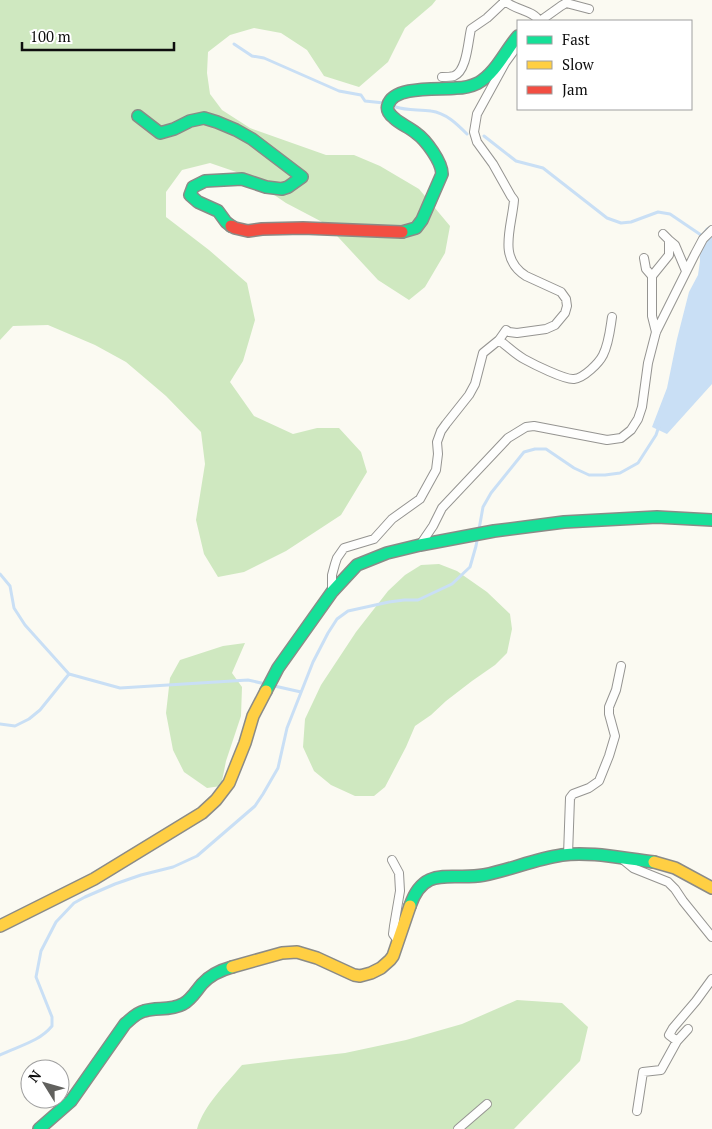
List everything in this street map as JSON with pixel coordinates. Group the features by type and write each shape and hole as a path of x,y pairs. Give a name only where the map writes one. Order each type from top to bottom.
{"street":[{"path":"442,77 455,76 462,70 471,29 487,18 504,1 538,17 540,20"},
{"path":"541,20 566,3 589,9"},
{"path":"138,116 160,134 204,118 217,122 252,139 302,177 282,189 266,188 242,179 205,181 193,187 190,195 198,202 218,211 226,222 235,228 248,231 262,228 312,228 402,232 416,228 422,220 442,174 442,168 420,135 391,115 388,104 398,94 413,90 462,88 483,80 517,37"},
{"path":"332,592 332,575 335,564 344,548 374,538 392,519 420,499 436,470 438,442 441,431 475,384 483,353 499,340 506,330 517,333 546,329 555,325 565,313 566,299 561,292 522,273 513,263 508,245 514,200 493,164 477,142 474,132 477,114 505,63 517,46"},
{"path":"420,545 442,508 508,438 526,427 534,426 607,440 621,438 631,430 638,419 642,407 648,363 656,332 692,259 703,239 712,230"},
{"path":"656,332 652,316 652,276 669,254 666,237 675,245 686,271"},
{"path":"644,258 646,270 652,276"},
{"path":"499,340 524,359 566,378 575,379 586,374 602,357 607,346 612,317"},
{"path":"0,926 94,879 202,813 216,800 229,782 254,716 278,668 332,592 357,565 386,553 420,545 494,531 564,522 613,518 712,520"},
{"path":"568,855 570,798 573,794 599,781 606,764 615,736 609,707 616,690 621,666"},
{"path":"39,1129 70,1101 125,1024 137,1012 177,1007 190,1000 209,978 220,972 290,952 303,953 318,958 354,975 362,975 380,970 393,956 414,894 420,886 429,880 442,876 477,876 504,871 537,860 568,855 595,855 659,863 675,868 712,888"},
{"path":"620,858 633,868 668,882 712,937"},
{"path":"392,860 400,873 400,891 394,926 394,934 398,942"},
{"path":"677,1042 669,1035 712,979"},
{"path":"637,1111 642,1072 661,1070 677,1042 688,1029"},
{"path":"458,1129 487,1104"}],"green space":[{"path":"0,0 436,0 405,28 388,62 359,87 324,76 307,50 281,33 254,28 230,35 208,52 207,73 210,94 222,110 250,128 326,155 354,155 380,166 419,189 450,226 445,253 425,287 409,300 378,280 326,224 286,203 245,175 210,163 182,170 166,192 166,217 209,250 247,283 255,320 243,361 230,382 254,416 293,434 317,428 339,428 361,452 367,472 341,515 286,551 244,572 218,577 204,554 196,520 205,464 201,432 166,396 126,362 95,345 48,325 13,326 0,340"},
{"path":"439,564 457,571 487,592 510,614 512,629 507,653 495,665 415,726 385,787 374,796 355,796 331,785 314,771 303,747 305,719 321,685 356,632 388,591 405,575 421,565"},
{"path":"245,643 232,673 242,687 241,716 226,761 221,786 207,788 184,772 173,750 166,713 170,678 180,660 223,646"},
{"path":"517,1000 562,1003 588,1027 580,1061 514,1129 197,1129 210,1103 242,1065 345,1053 406,1040 462,1024"}],"water":[{"path":"712,225 712,384 667,434 652,427 667,388 689,292 698,275 700,261 699,238 706,228"}],"waterway":[{"path":"234,44 252,56 264,58 339,91 361,95 365,101 384,103"},
{"path":"396,107 442,114 467,134"},
{"path":"484,136 516,161 543,168 607,218 621,223 631,222 658,212 670,214 701,235"},
{"path":"0,1055 35,1040 52,1026 52,1017 36,977 41,951 56,922 74,903 115,884 173,867 197,856 255,806 278,768 287,728 313,662 337,619 348,611 389,602 418,600 452,584 470,567 483,507 491,493 524,452 546,449 574,468 589,475 620,473 638,463 656,435 659,426"},
{"path":"0,574 10,586 14,608 25,625 69,674 120,688 248,680 301,692"},
{"path":"0,724 15,726 29,719 40,710 69,674"}],"traffic: fast":[{"path":"402,232 416,228 422,220 442,174 429,146 420,136 391,115 388,111 388,105 399,94 408,91 462,88 478,83 490,74 517,37"},
{"path":"138,116 160,133 190,121 204,118 217,122 252,139 302,177 282,189 266,187 242,179 205,181 193,187 190,195 198,202 218,211 231,226"},
{"path":"266,691 278,668 332,592 357,565 387,553 494,531 564,522 657,517 712,520"},
{"path":"410,906 423,884 431,879 440,877 484,875 542,859 573,854 654,862"},
{"path":"39,1129 71,1101 125,1024 132,1018 144,1011 183,1004 209,978 220,971 232,967"}],"traffic: slow":[{"path":"0,926 94,879 202,813 216,800 229,783 245,743 253,716 266,691"},
{"path":"654,862 675,868 712,888"},
{"path":"232,967 282,953 297,952 317,958 354,975 360,976 371,973 381,968 393,956 410,906"}],"traffic: jam":[{"path":"231,226 248,231 303,228 402,232"}]}
